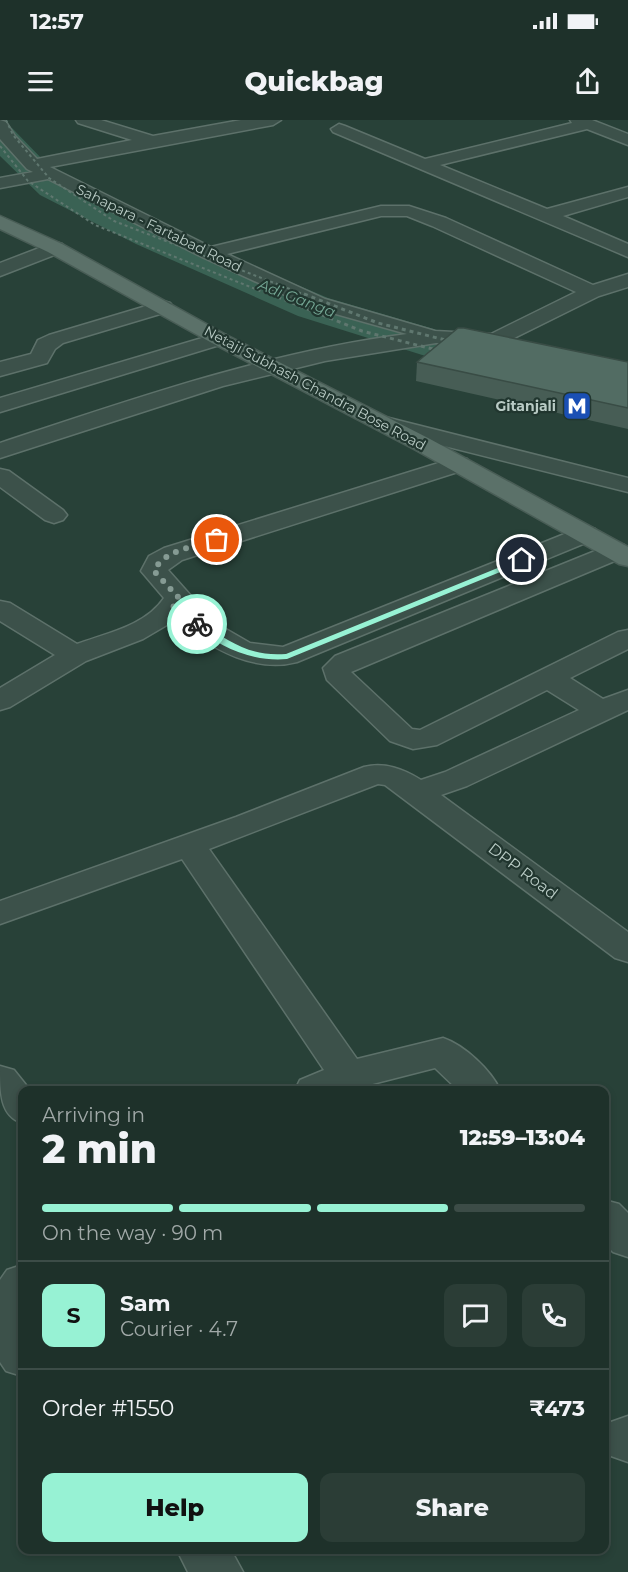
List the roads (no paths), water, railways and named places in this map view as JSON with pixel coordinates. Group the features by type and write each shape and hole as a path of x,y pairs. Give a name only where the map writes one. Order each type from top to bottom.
{"main road":[{"name":"Netaji Subhash Chandra Bose Road","path":"0,222 55,248 219,339 385,424 622,554"}],"street":[{"path":"84,120 148,140"},
{"path":"0,183 148,140 273,120"},
{"path":"320,120 628,251"},
{"path":"339,129 366,122"},
{"path":"423,164 583,122 628,140"},
{"name":"Sahapara - Fartabad Road","path":"0,125 8,139 42,169 209,253 318,303 436,337 495,340 528,347"},
{"path":"548,216 560,210 628,192"},
{"path":"209,253 381,211 400,210 439,222 514,254 592,292"},
{"path":"0,270 55,248"},
{"path":"495,340 592,292 628,280"},
{"path":"0,369 39,358 46,345 56,339 163,307"},
{"path":"0,451 152,400 271,366 436,337"},
{"path":"0,405 219,339"},
{"path":"385,424 628,485"},
{"path":"0,701 75,656 149,626 172,610 178,597 154,571 158,562 173,554 458,464"},
{"path":"0,476 54,515"},
{"path":"172,610 244,653 266,658 287,656 586,534"},
{"path":"622,554 345,662 337,668 338,674 400,735 413,740 426,740 628,639"},
{"path":"0,609 75,656"},
{"path":"549,678 615,705"},
{"path":"417,792 456,779 615,705"},
{"path":"446,730 492,762"},
{"name":"DPP Road","path":"0,913 189,845 375,774 394,777 417,792 628,950"},
{"path":"189,845 348,1076"},
{"path":"324,1086 348,1076 443,1052 477,1086"},
{"path":"0,1080 18,1104"},
{"path":"609,1221 628,1240"},
{"path":"0,1314 18,1289"},
{"path":"0,1326 18,1351"},
{"path":"205,1554 218,1572"}],"waterway":[{"name":"Adi Ganga","path":"0,135 31,169 53,187 150,236 313,307 451,349 628,388"}],"railway":[{"path":"6,120 13,135 49,178 114,221 308,296"},
{"path":"0,146 28,181 95,225 273,296"},
{"path":"270,294 362,331 448,353"},
{"path":"304,294 378,323 461,344"}],"place":[{"name":"Gitanjali","path":"577,406"}]}
